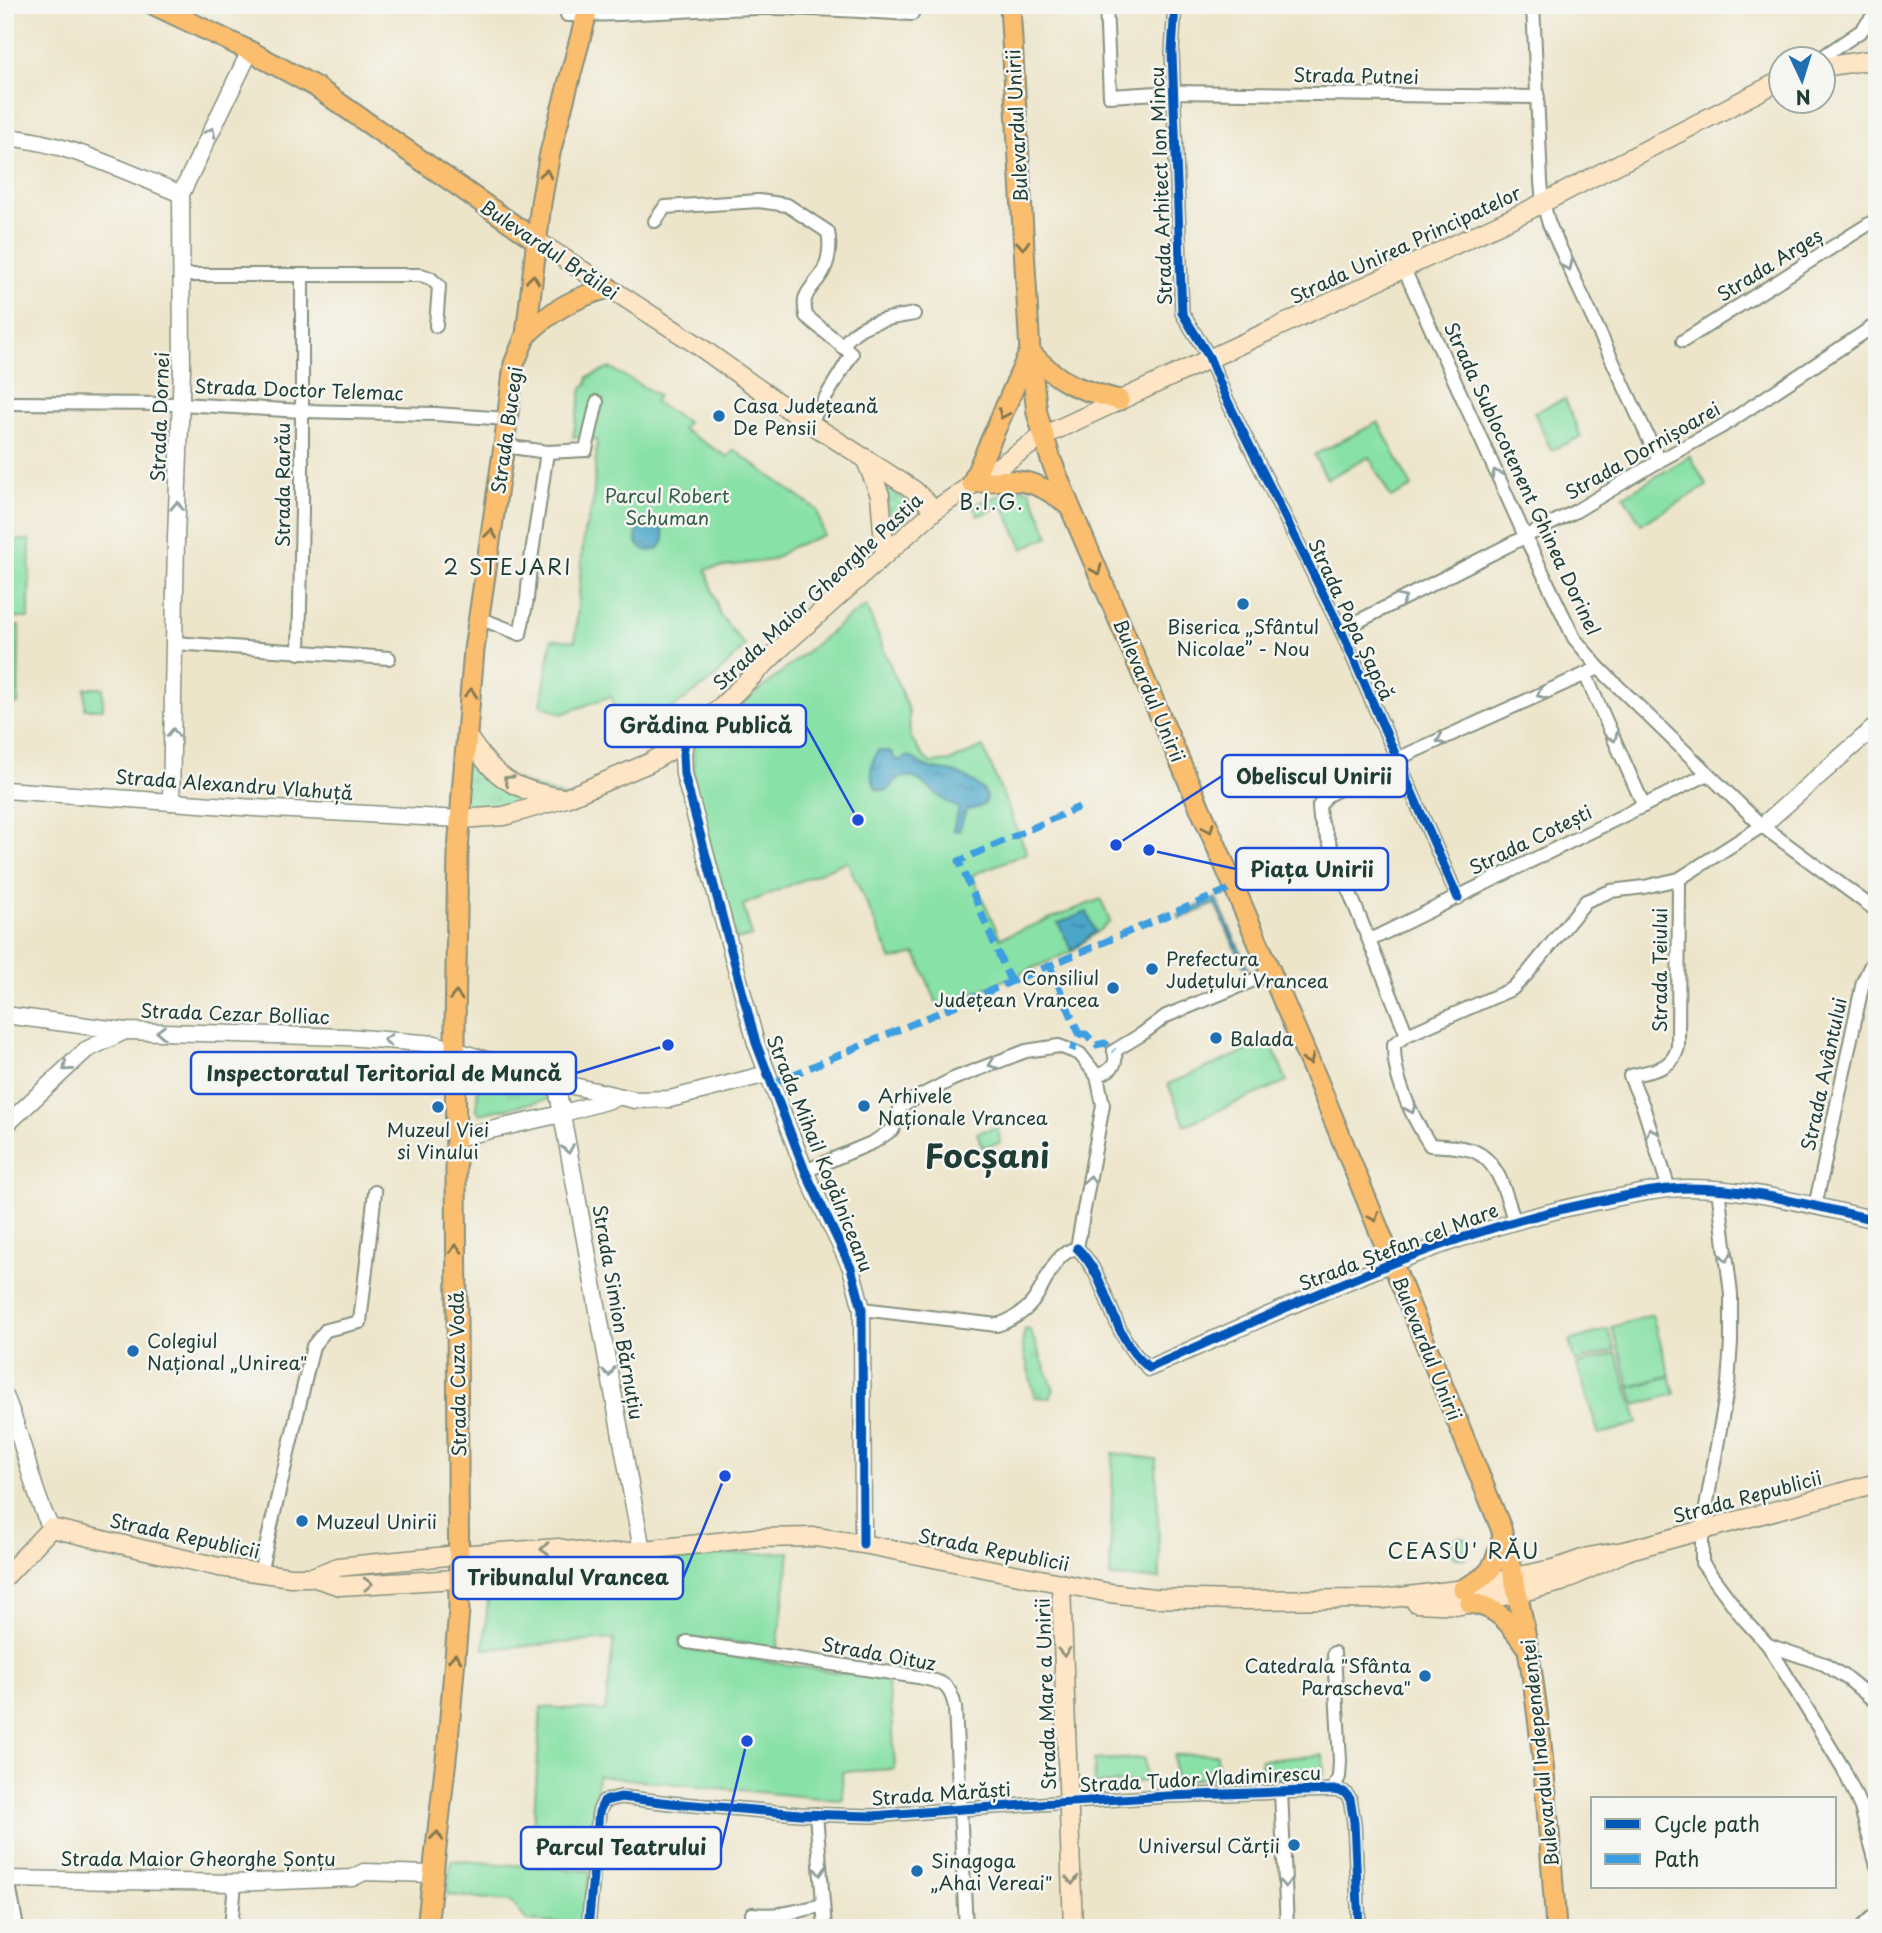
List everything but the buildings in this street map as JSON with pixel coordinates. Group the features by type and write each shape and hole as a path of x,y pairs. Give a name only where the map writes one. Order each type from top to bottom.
{"main road":[{"name":"Bulevardul Brăilei","path":"154,5 250,51 316,87 537,242 696,344 780,404 914,490 935,510"},
{"name":"Bulevardul Unirii","path":"1010,5 1030,352 1037,413 1043,436 1070,508 1271,973 1480,1474 1503,1536 1517,1586"},
{"name":"Strada Bucegi","path":"460,819 479,618 514,364 526,335 541,203 581,12"},
{"path":"1836,65 1877,59"},
{"name":"Strada Unirea Principatelor","path":"1043,436 1543,203 1766,88"},
{"path":"526,335 544,318 564,305 609,288"},
{"path":"1070,508 1054,493 1035,483 1014,480 972,482 1030,352 1059,379 1072,386 1119,400"},
{"name":"Strada Maior Gheorghe Pastia","path":"460,819 504,816 566,798 649,763 685,742 785,644 935,510 972,482 1043,436"},
{"path":"865,458 880,495 885,555"},
{"path":"467,736 483,760 512,784 530,792 566,798"},
{"name":"Strada Cuza Vodă","path":"426,1928 448,1741 459,1610 456,1049 460,819"},
{"name":"Strada Republicii","path":"51,1528 219,1567 312,1577 340,1586 561,1569 598,1555 783,1537 816,1537 1061,1584 1154,1598 1383,1599 1423,1604 1517,1586 1588,1557 1629,1550 1877,1483"},
{"path":"5,1577 51,1528"},
{"path":"1503,1536 1494,1564 1485,1578 1466,1596 1504,1617 1529,1651"},
{"name":"Strada Republicii","path":"312,1577 338,1567 457,1555 559,1548 598,1555"},
{"name":"Strada Mare a Unirii","path":"1061,1584 1073,1928"},
{"name":"Bulevardul Independenței","path":"1517,1586 1529,1651 1548,1809 1556,1928"}],"street":[{"name":"Strada Putnei","path":"1106,5 1110,96 1173,92 1538,97"},
{"name":"Strada Arhitect Ion Mincu","path":"1175,5 1172,52 1182,313 1209,358"},
{"path":"1533,5 1543,203 1549,224 1659,461"},
{"path":"581,12 814,8 912,14"},
{"path":"1836,48 1861,31 1877,11"},
{"name":"Strada Dornei","path":"171,802 183,275 181,194 250,51"},
{"path":"5,137 82,154 181,194"},
{"path":"656,221 665,207 759,201 787,205 828,232 828,256 823,273 808,291 804,301 806,316 852,354 810,423"},
{"name":"Strada Argeș","path":"1683,341 1877,219"},
{"name":"Strada Sublocotenent Ghinea Dorinel","path":"1404,269 1574,638 1598,668 1762,826 1877,911"},
{"path":"183,275 404,274 430,278 439,286 436,326"},
{"name":"Strada Rarău","path":"299,653 302,276"},
{"path":"842,347 850,334 871,323 914,314"},
{"name":"Strada Dornișoarei","path":"1341,630 1576,511 1721,427 1877,324"},
{"name":"Strada Popa Șapcă","path":"1209,358 1226,398 1341,630 1458,898"},
{"path":"504,446 547,452 586,450 597,402"},
{"name":"Strada Doctor Telemac","path":"5,403 180,404 507,419"},
{"path":"479,618 520,634 547,452"},
{"path":"174,643 389,658"},
{"path":"1407,1035 1320,819 1319,806 1326,796 1397,759 1598,668"},
{"path":"1585,674 1644,806"},
{"path":"1514,1220 1503,1185 1493,1166 1475,1152 1430,1145 1402,1091 1394,1060 1394,1044 1407,1035 1512,989 1587,901 1611,891 1679,879 1762,826 1877,725"},
{"name":"Strada Mihail Kogălniceanu","path":"685,742 684,774 733,964 767,1074 806,1171 850,1268 862,1309 863,1544"},
{"name":"Strada Cotești","path":"1370,940 1708,774"},
{"name":"Strada Alexandru Vlahuță","path":"5,790 460,819"},
{"name":"Strada Teiului","path":"1669,1189 1643,1106 1630,1076 1665,1067 1675,1059 1678,1047 1679,879"},
{"name":"Strada Avântului","path":"1815,1207 1863,982 1877,952"},
{"path":"1097,1076 1108,1072 1115,1065 1114,1051 1166,1016 1271,973"},
{"path":"5,1015 125,1031"},
{"name":"Strada Cezar Bolliac","path":"5,1126 86,1050 125,1031 347,1038 435,1044 556,1082 618,1097"},
{"path":"806,1171 874,1142 893,1129 901,1106 953,1079 1026,1051 1059,1046 1080,1055 1097,1076 1103,1105 1077,1248"},
{"path":"456,1138 561,1114 618,1097 635,1100 670,1099 767,1074"},
{"name":"Strada Simion Bărnuțiu","path":"556,1082 642,1550"},
{"name":"Strada Ștefan cel Mare","path":"1149,1368 1393,1263 1514,1220 1602,1200 1669,1189 1718,1189 1877,1220"},
{"path":"1718,1189 1731,1294 1731,1342 1728,1384 1702,1530 1702,1563 1743,1618 1768,1645 1843,1768 1861,1808 1877,1866"},
{"path":"260,1573 313,1346 326,1330 360,1322 374,1192"},
{"path":"862,1309 997,1325 1011,1320 1031,1305 1059,1256 1067,1250 1077,1248"},
{"path":"1077,1248 1091,1261 1126,1340 1149,1368"},
{"path":"5,1396 12,1426 41,1509 51,1528"},
{"name":"Strada Oituz","path":"687,1642 918,1677 944,1684 952,1693 955,1707 966,1928"},
{"path":"1768,1645 1824,1664 1848,1679 1877,1703"},
{"name":"Strada Tudor Vladimirescu","path":"1070,1802 1281,1790 1333,1790 1339,1777 1334,1653"},
{"path":"1281,1790 1287,1928"},
{"path":"1333,1790 1344,1792 1350,1799 1354,1822 1359,1928"},
{"name":"Strada Mărăști","path":"588,1928 598,1812 604,1801 621,1797 670,1803 873,1816 1070,1802"},
{"path":"816,1814 825,1928"},
{"name":"Strada Maior Gheorghe Șonțu","path":"6,1879 236,1883 352,1878 364,1872 432,1874"},
{"path":"6,1879 17,1928"},
{"path":"231,1928 236,1883"},
{"path":"755,1928 752,1914 797,1912 823,1905"},
{"path":"1861,1928 1877,1913"}],"green space":[{"name":"Parcul Robert Schuman","path":"610,368 658,395 654,402 687,422 682,429 728,457 734,450 817,510 824,535 792,547 772,560 706,569 720,615 745,646 713,679 626,742 611,696 562,714 541,705 552,639 575,641 584,533 593,503 597,440 573,437 582,388 587,385 588,377"},
{"path":"1565,399 1581,437 1551,450 1534,412"},
{"path":"1378,422 1412,487 1391,498 1369,457 1327,479 1314,455"},
{"path":"1690,456 1707,486 1641,524 1624,496"},
{"path":"885,487 909,506 906,514 891,528"},
{"path":"1019,488 1030,490 1049,536 1023,549 1003,505 978,516 973,505"},
{"path":"5,540 30,540 29,618 5,618"},
{"path":"866,606 909,711 910,736 922,755 930,763 951,761 983,747 1027,853 972,875 1000,938 1101,899 1110,922 1071,952 939,1008 916,954 892,960 847,861 743,905 752,936 736,940 694,787 693,745 845,620"},
{"path":"5,626 19,626 18,704 5,704"},
{"path":"85,688 103,688 103,709 85,709"},
{"path":"467,736 500,775 566,798 460,819"},
{"path":"1270,1041 1287,1081 1185,1125 1168,1084"},
{"path":"482,1071 549,1090 550,1099 480,1114 477,1111 478,1074"},
{"path":"998,1127 1000,1143 982,1147 977,1133"},
{"path":"1652,1315 1670,1375 1630,1387 1612,1327"},
{"path":"1025,1329 1030,1330 1054,1390 1049,1398 1035,1397 1022,1344"},
{"path":"1608,1329 1615,1350 1575,1362 1569,1341"},
{"path":"1616,1353 1638,1423 1599,1435 1577,1365"},
{"path":"1670,1376 1675,1394 1635,1405 1630,1388"},
{"path":"1113,1453 1156,1459 1160,1579 1110,1577"},
{"path":"1459,1537 1466,1539 1471,1549 1464,1549 1465,1558 1455,1558 1448,1550 1452,1540"},
{"path":"790,1552 777,1649 712,1639 680,1639 680,1648 886,1680 892,1713 895,1769 842,1772 843,1799 839,1800 598,1776 589,1850 532,1846 541,1707 605,1711 614,1639 484,1649 489,1586 717,1555"},
{"path":"1217,1754 1218,1778 1175,1780 1174,1755"},
{"path":"1323,1755 1324,1775 1262,1779 1261,1760"},
{"path":"1144,1758 1146,1781 1095,1784 1094,1760"},
{"path":"451,1860 590,1871 583,1925 527,1921 511,1901 447,1895"}],"water":[{"path":"650,523 660,527 664,537 660,547 650,551 640,547 636,537 640,527"},
{"path":"878,750 890,752 897,761 909,756 923,765 953,772 973,781 985,793 985,803 966,810 959,831 953,830 959,808 914,778 905,777 896,781 887,791 876,789 871,769"},
{"path":"1216,898 1248,968 1245,969 1215,904 1180,919 1178,915"},
{"path":"1087,912 1095,932 1072,950 1058,923"}],"marked path":[{"path":"1011,983 959,861 1079,807"},
{"path":"771,1084 1234,887"},
{"path":"1050,966 1079,1034 1072,1051"},
{"path":"1079,1034 1086,1034 1096,1045 1105,1043 1114,1051"}],"cycle path":[{"path":"1175,5 1172,52 1182,313 1209,357 1226,398 1341,630 1458,898"},
{"path":"685,742 684,774 756,1043 805,1171 851,1268 862,1309 863,1544"},
{"path":"1077,1248 1095,1272 1126,1340 1149,1368 1312,1296 1423,1252 1537,1215 1618,1197 1665,1189 1736,1191 1877,1220"},
{"path":"588,1928 599,1812 604,1801 621,1797 800,1814 873,1816 1168,1796 1333,1790 1344,1792 1350,1799 1354,1822 1359,1928"}],"place":[{"name":"Casa Județeană De Pensii","path":"719,416"},
{"name":"Biserica „Sfântul Nicolae” - Nou","path":"1243,604"},
{"name":"Grădina Publică","path":"858,820"},
{"name":"Obeliscul Unirii","path":"1116,845"},
{"name":"Piața Unirii","path":"1149,850"},
{"name":"Prefectura Județului Vrancea","path":"1152,969"},
{"name":"Consiliul Județean Vrancea","path":"1113,988"},
{"name":"Balada","path":"1216,1038"},
{"name":"Inspectoratul Teritorial de Muncă","path":"668,1045"},
{"name":"Arhivele Naționale Vrancea","path":"864,1106"},
{"name":"Muzeul Viei si Vinului","path":"438,1107"},
{"name":"Colegiul Național „Unirea\"","path":"133,1351"},
{"name":"Tribunalul Vrancea","path":"725,1476"},
{"name":"Muzeul Unirii","path":"302,1521"},
{"name":"Catedrala \"Sfânta Parascheva\"","path":"1425,1676"},
{"name":"Parcul Teatrului","path":"747,1741"},
{"name":"Universul Cărții","path":"1294,1845"},
{"name":"Sinagoga „Ahai Vereai\"","path":"917,1871"}],"district":[{"name":"B.I.G.","path":"992,501"},
{"name":"2 STEJARI","path":"508,566"},
{"name":"Focșani","path":"987,1154"},
{"name":"CEASU' RĂU","path":"1464,1550"}]}
